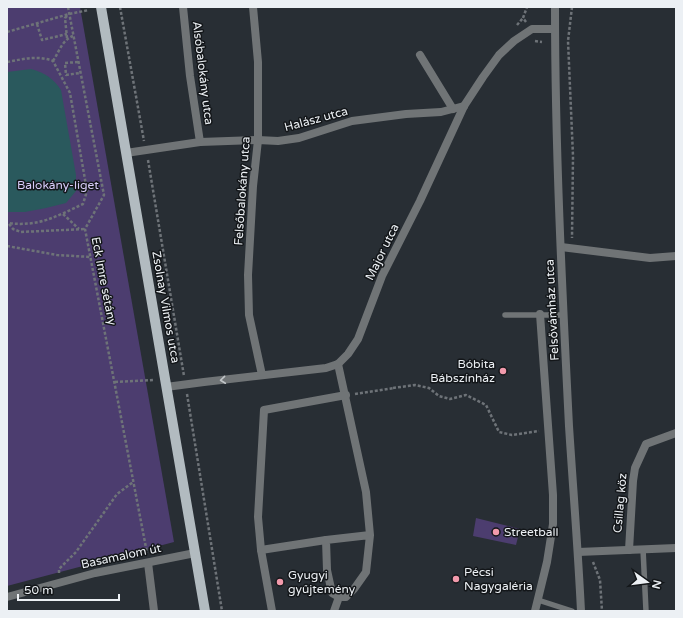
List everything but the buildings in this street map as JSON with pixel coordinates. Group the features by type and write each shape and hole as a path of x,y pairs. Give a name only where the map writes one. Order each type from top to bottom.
{"main road":[{"name":"Zsolnay Vilmos utca","path":"101,7 205,611"}],"street":[{"name":"Alsóbalokány utca","path":"183,7 190,76 200,142"},
{"name":"Felsőbalokány utca","path":"253,7 258,62 258,140 253,186 248,275 249,315 262,375"},
{"name":"Felsővámház utca","path":"556,7 555,29 561,247 569,428 581,611"},
{"name":"Major utca","path":"338,364 348,354 358,339 382,276 420,201 464,106 499,55 514,41 532,29 555,29"},
{"path":"420,54 453,109"},
{"name":"Halász utca","path":"126,153 200,142 258,140 278,141 299,138 352,121 406,114 441,112 464,106"},
{"path":"561,247 650,258 676,256"},
{"path":"535,611 547,562 553,524 553,495 540,314"},
{"path":"166,387 326,368 338,364 366,492 370,535 366,572 354,590 346,597 340,597 332,593 327,570 326,540"},
{"path":"272,611 261,550 258,517 264,410 346,395"},
{"name":"Csillag köz","path":"629,550 635,468 646,444 676,432"},
{"path":"261,550 370,535"},
{"path":"578,552 676,548"},
{"name":"Basamalom út","path":"7,597 95,573 195,553"},
{"path":"148,563 154,611"},
{"path":"334,611 340,597"}],"lane":[{"path":"505,316 564,314"},
{"path":"643,549 646,611"},
{"path":"538,600 572,611"}],"path":[{"name":"Eck Imre sétány","path":"68,7 104,195 86,229 148,563"},
{"path":"120,7 184,376"},
{"path":"572,7 568,41 573,156 572,249"},
{"path":"7,32 69,14 89,10"},
{"path":"54,61 67,38 65,18 69,14"},
{"path":"37,24 42,40 67,34"},
{"path":"67,38 73,36"},
{"path":"7,62 35,58 44,58 54,61 70,93 87,191 83,204 55,218 35,224 8,224"},
{"path":"78,62 65,63 66,75 80,73"},
{"path":"63,214 79,229"},
{"path":"8,224 13,229 20,232 58,232 86,229"},
{"path":"7,246 57,255 91,257"},
{"path":"115,382 154,380"},
{"path":"185,384 222,611"},
{"path":"346,395 415,385 429,388 439,396 450,399 466,395 486,406 499,432 512,435 548,430"},
{"path":"58,583 59,569 76,552 117,494 133,482"},
{"path":"589,551 600,580 602,611"}],"green space":[{"name":"Balokány-liget","path":"7,7 80,7 174,542 7,586"},
{"name":"Streetball","path":"476,518 520,529 516,545 473,536"}],"water":[{"path":"31,69 48,76 61,90 76,175 76,191 66,203 25,212 7,212 7,72"}],"place":[{"name":"Bóbita Bábszínház","path":"503,371"},
{"name":"Streetball","path":"496,532"},
{"name":"Pécsi Nagygaléria","path":"456,579"},
{"name":"Gyugyi gyűjtemény","path":"280,582"}]}
